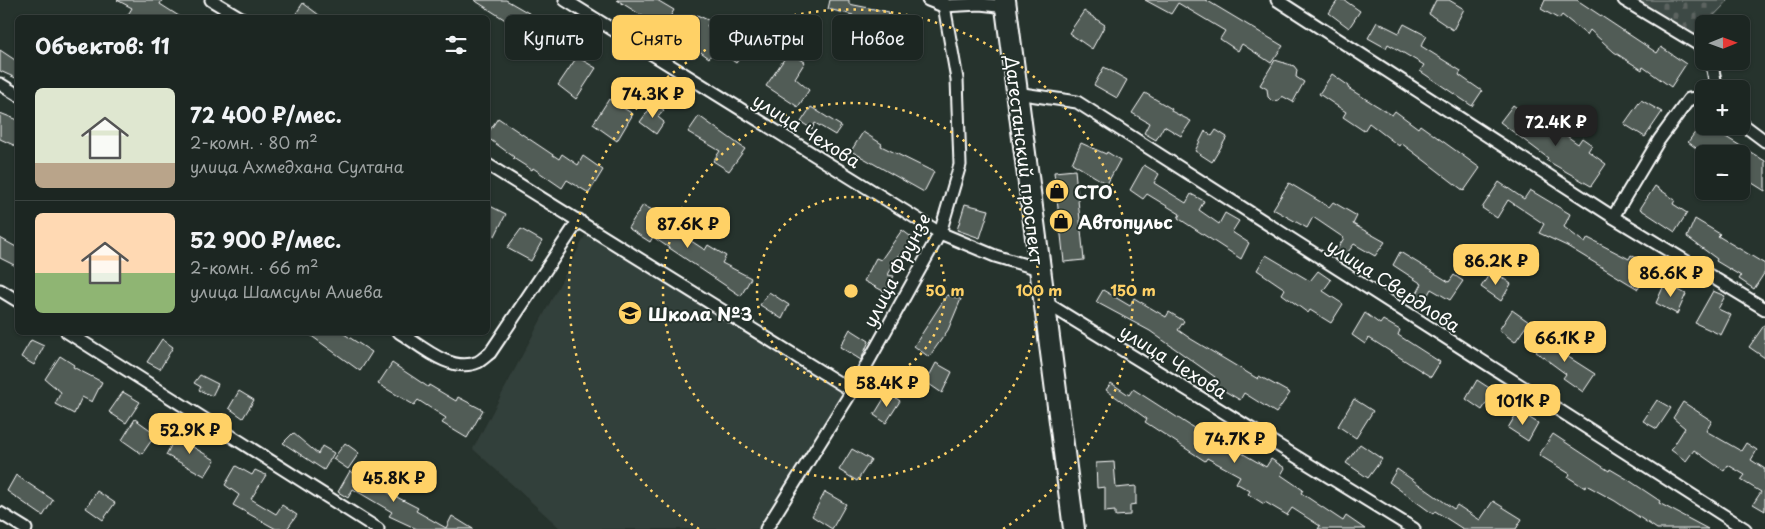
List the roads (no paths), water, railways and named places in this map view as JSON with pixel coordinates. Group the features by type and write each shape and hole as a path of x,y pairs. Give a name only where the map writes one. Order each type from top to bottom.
{"highway":[{"name":"Дагестанский проспект","path":"1006,4 1016,94 1074,529"}],"street":[{"path":"211,0 236,15"},
{"name":"улица Чехова","path":"565,0 940,233 995,256 1039,269"},
{"path":"928,0 943,3 1006,4"},
{"path":"1277,0 1613,217 1765,308"},
{"path":"1624,0 1695,43"},
{"name":"улица Фрунзе","path":"766,529 852,391 940,233 960,165 957,79 943,3"},
{"path":"0,84 15,93"},
{"name":"улица Свердлова","path":"1016,94 1077,102 1745,529"},
{"path":"1613,217 1659,140 1689,99 1695,98"},
{"path":"1750,130 1765,141"},
{"path":"490,166 852,391"},
{"path":"404,335 445,361 461,364 477,363 490,352 579,220"},
{"path":"0,290 15,299"},
{"name":"улица Чехова","path":"1044,301 1414,529"},
{"path":"72,335 378,529"},
{"path":"0,513 26,529"}],"place":[{"name":"СТО","path":"1057,191"},
{"name":"Автопульс","path":"1061,221"},
{"name":"Школа №3","path":"630,313"}]}
